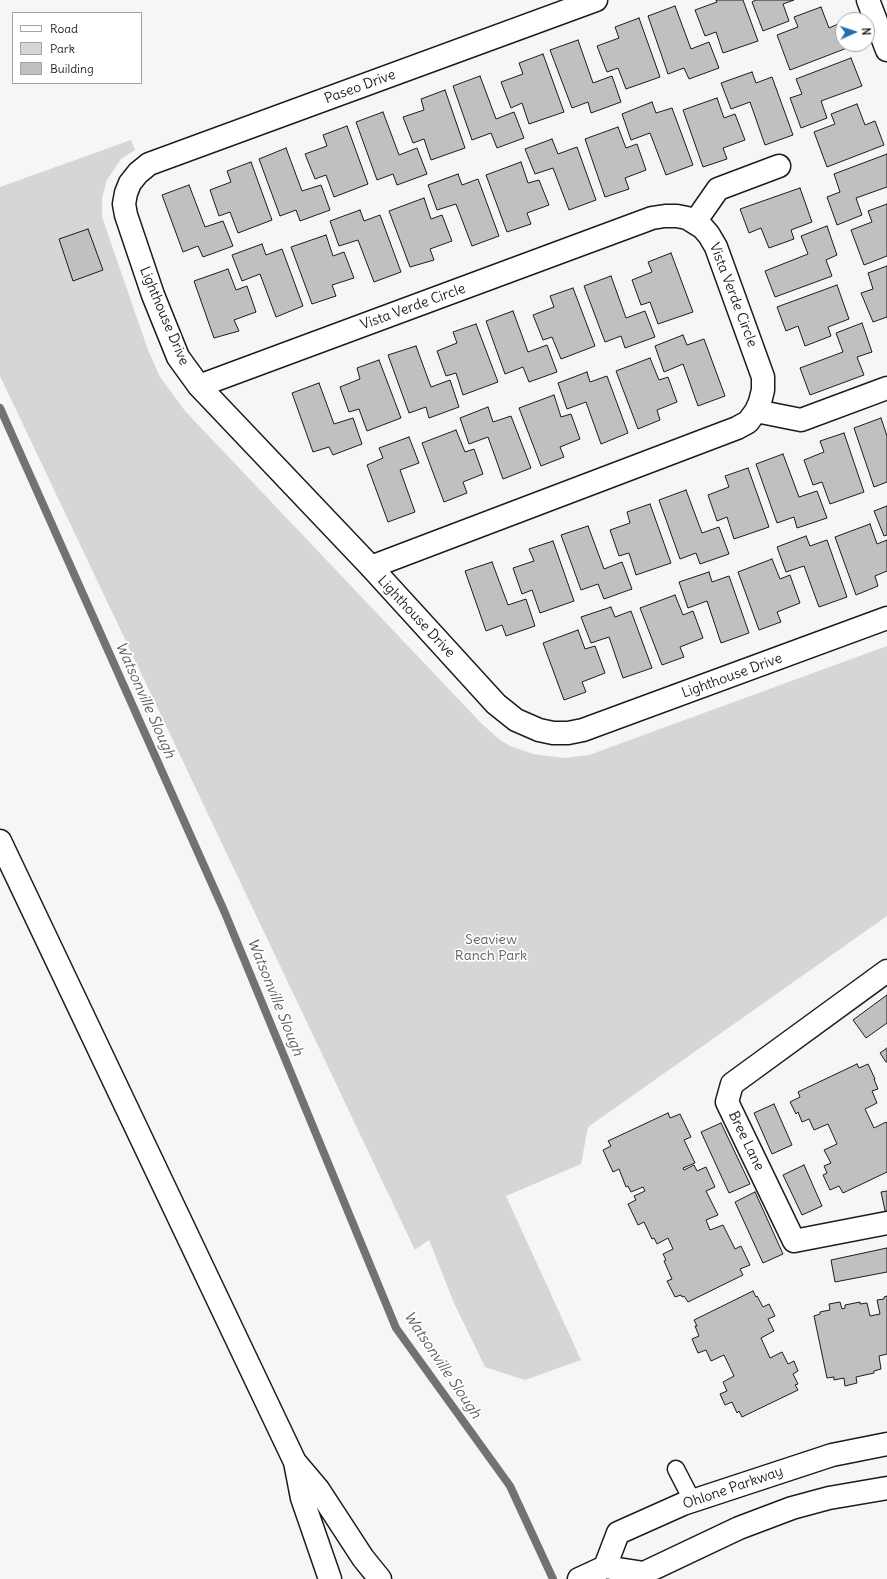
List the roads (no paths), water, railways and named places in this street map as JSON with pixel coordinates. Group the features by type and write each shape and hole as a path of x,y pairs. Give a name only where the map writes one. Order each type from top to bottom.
{"street":[{"name":"Paseo Drive","path":"130,183 138,173 149,164 596,0"},
{"path":"868,0 887,50"},
{"path":"695,222 718,189 779,166"},
{"name":"Lighthouse Drive","path":"130,183 124,204 126,215 148,281 178,357 199,386 371,567 496,704 516,720 539,730 553,733 568,733 583,730 887,618"},
{"name":"Vista Verde Circle","path":"199,386 652,218 665,216 687,218 695,222 710,235 716,247 763,377 763,390 756,412 748,422 737,428 371,567"},
{"path":"756,412 801,420 887,388"},
{"path":"0,841 295,1462 302,1498 330,1579"},
{"name":"Bree Lane","path":"887,971 732,1084 727,1102 794,1241 887,1223"},
{"name":"Ohlone Parkway","path":"605,1567 618,1533 692,1500 832,1455 887,1444"},
{"path":"295,1462 318,1489 363,1558 380,1579"},
{"path":"579,1579 605,1567 644,1574 739,1528 792,1508 829,1498 887,1488"}],"lane":[{"path":"676,1469 692,1500"}],"waterway":[{"name":"Watsonville Slough","path":"0,408 225,913 396,1328 510,1486 553,1579"}],"park label":[{"name":"Seaview Ranch Park","path":"491,948"}]}
